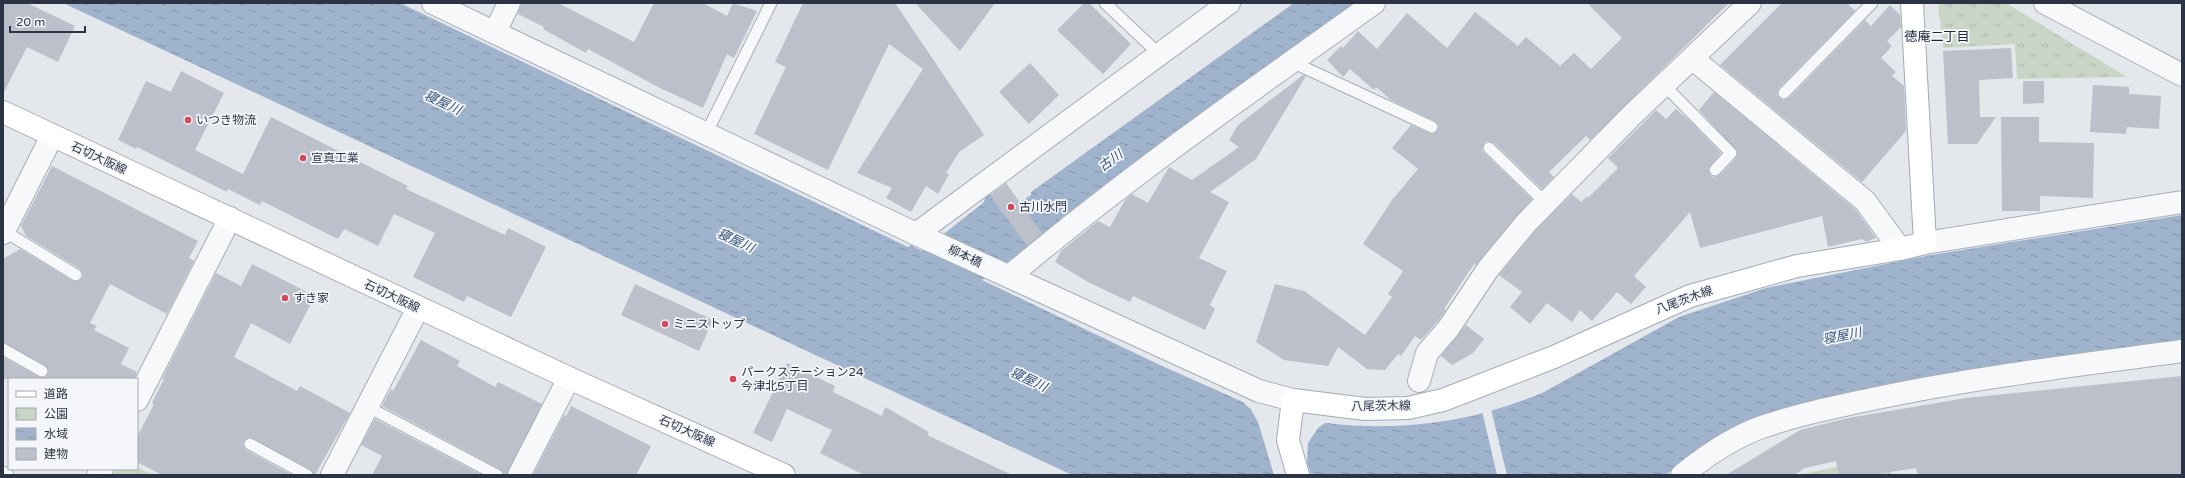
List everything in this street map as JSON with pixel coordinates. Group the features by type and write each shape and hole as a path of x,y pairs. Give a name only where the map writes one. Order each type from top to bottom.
{"main road":[{"path":"1912,3 1925,243"},
{"name":"石切大阪線","path":"3,112 418,308 780,474"},
{"name":"八尾茨木線","path":"1292,404 1365,409 1408,408 1442,400 1554,357 1690,296 1797,266 1900,249 1925,243"},
{"path":"1292,404 1288,440 1298,475"}],"street":[{"name":"柳本橋","path":"433,3 923,237 1005,273 1259,391 1292,404"},
{"path":"495,32 509,3"},
{"path":"923,237 1158,53 1228,3"},
{"path":"1005,273 1048,244 1162,156 1374,3"},
{"path":"1419,381 1427,353 1448,329 1488,269 1526,223 1631,116 1693,59 1750,3"},
{"path":"2045,3 2182,76"},
{"path":"1693,59 1864,200 1900,249"},
{"path":"3,232 52,136"},
{"path":"1925,243 2182,202"},
{"path":"138,398 230,218"},
{"path":"332,475 418,308"},
{"path":"1682,475 1713,451 1762,427 1831,408 1938,386 2046,369 2182,351"},
{"path":"519,475 569,378"}],"lane":[{"path":"706,134 771,3"},
{"path":"1104,3 1158,53"},
{"path":"1784,94 1872,3"},
{"path":"1292,62 1432,127"},
{"path":"1664,85 1731,153 1715,170"},
{"path":"1489,148 1546,203"},
{"path":"3,232 76,275"},
{"path":"3,349 42,371"},
{"path":"368,407 497,475"},
{"path":"250,444 307,475"},
{"path":"3,472 8,475"}],"green space":[{"path":"1938,3 2006,3 2127,77 2017,79 2015,44 1943,48"},
{"path":"1886,456 1892,475 1804,474"},
{"path":"138,468 153,475 113,475 116,470 138,470"}],"water":[{"path":"63,3 400,3 908,247 911,245 922,251 983,203 988,192 1003,213 1031,195 1031,192 1294,3 1361,3 1064,216 1044,236 982,280 1160,365 1243,402 1249,408 1317,422 1383,426 1410,425 1438,422 1492,411 1544,392 1679,317 1766,288 1931,255 2182,215 2182,341 1966,373 1689,457 1666,475 1072,475"}],"pier":[{"path":"1246,401 1250,406 1328,421 1318,428 1308,443 1307,462 1311,475 1274,475 1258,422"},
{"path":"1491,409 1507,475 1497,475 1482,411"}],"building":[{"path":"3,3 27,3 75,26 58,62 27,47 3,94"},
{"path":"521,3 558,3 634,42 654,3 703,3 727,16 733,3 757,11 734,58 727,54 703,108 658,87 588,49 586,53 543,29 544,27 518,14"},
{"path":"803,3 895,3 984,135 959,152 946,173 949,174 938,194 926,186 911,212 886,198 892,188 857,173 923,69 889,44 828,170 754,134 786,67 775,62"},
{"path":"915,3 995,3 960,51"},
{"path":"1084,3 1089,3 1131,44 1103,74 1057,30"},
{"path":"1587,3 1729,3 1590,140 1586,136 1549,172 1554,177 1542,189 1494,143 1487,141 1484,143 1482,150 1484,153 1532,199 1476,265 1474,264 1444,309 1446,310 1438,321 1421,340 1415,336 1401,356 1398,354 1385,370 1367,369 1338,347 1328,366 1284,360 1256,342 1275,284 1304,291 1365,335 1392,297 1388,294 1403,271 1363,244 1392,200 1418,169 1392,148 1411,125 1432,134 1438,130 1439,126 1435,121 1391,100 1376,87 1374,90 1350,69 1343,77 1327,60 1341,46 1343,48 1358,31 1377,49 1407,13 1447,48 1475,12 1518,46 1526,37 1560,66 1574,53 1591,69 1622,38"},
{"path":"1782,3 1847,3 1855,11 1779,88 1777,95 1783,100 1789,98 1865,20 1871,26 1890,5 1900,15 1901,27 1887,41 1892,46 1881,58 1896,72 1892,76 1904,86 1906,131 1862,182 1720,65"},
{"path":"2011,48 2013,78 1979,80 1980,117 1996,117 1977,144 1948,144 1943,51"},
{"path":"1030,63 1059,95 1029,124 999,92"},
{"path":"181,71 224,93 195,150 243,174 271,117 408,186 406,189 505,235 508,228 546,247 511,317 467,296 464,302 413,277 435,233 394,214 378,246 344,229 338,239 262,201 260,205 228,189 227,192 137,147 136,149 118,140 146,81 171,92"},
{"path":"1303,75 1306,76 1256,159 1210,192 1229,202 1199,258 1227,271 1210,305 1215,309 1205,330 1133,296 1130,302 1088,282 1055,262 1061,251 1098,221 1110,227 1125,200 1132,194 1148,203 1169,167 1192,180 1239,147 1229,140 1238,125"},
{"path":"2023,81 2044,81 2044,103 2023,104"},
{"path":"2093,85 2129,87 2129,94 2161,96 2159,129 2127,127 2126,134 2090,132"},
{"path":"1714,92 1856,210 1876,238 1866,242 1862,239 1828,247 1822,216 1700,248 1690,212 1634,276 1646,287 1631,304 1617,292 1592,321 1580,310 1572,322 1547,303 1530,324 1510,307 1522,292 1499,275 1535,231 1572,194 1581,202 1587,196 1588,198 1618,168 1608,158 1656,110 1666,119 1676,109 1690,121 1721,153 1708,169 1710,175 1713,177 1720,175 1736,158 1738,152 1699,110"},
{"path":"2001,117 2039,117 2039,142 2094,143 2093,198 2040,196 2040,211 2002,211"},
{"path":"52,166 198,241 189,258 194,261 167,314 110,284 90,323 97,326 94,330 129,348 121,364 137,372 134,378 3,379 3,357 39,377 46,377 49,371 45,365 3,342 3,259 20,249 73,281 80,281 83,276 80,269 26,236 21,226"},
{"name":"古川水門","path":"1006,183 1042,233 1027,246 990,195"},
{"path":"252,264 315,296 290,344 251,323 234,357 297,391 300,386 350,413 315,475 310,469 250,437 244,441 243,445 246,450 292,475 162,475 138,463 138,435 154,404 152,403 164,379 162,379 216,273 241,286"},
{"path":"635,284 713,320 699,351 621,315"},
{"path":"1466,325 1484,339 1473,353 1452,365 1441,356"},
{"path":"421,340 460,361 457,366 495,387 498,382 542,404 507,475 504,475 500,469 382,406 391,389 393,391"},
{"path":"787,363 835,386 833,392 882,416 885,407 929,432 927,435 1012,475 864,475 820,453 832,430 787,409 772,442 753,433"},
{"path":"2182,376 2182,475 1918,475 1916,468 1870,475 1839,475 1836,461 1805,468 1794,475 1726,475 1800,430 1848,418 1966,398"},
{"path":"571,406 651,446 636,475 533,475 564,415 566,416"},
{"path":"375,419 482,475 372,475 382,456 361,445"}],"place":[{"name":"いつき物流","path":"188,120"},
{"name":"宣真工業","path":"303,158"},
{"name":"古川水門","path":"1011,207"},
{"name":"すき家","path":"285,298"},
{"name":"ミニストップ","path":"665,324"},
{"name":"パークステーション24 今津北5丁目","path":"733,379"}],"district":[{"name":"徳庵二丁目","path":"1937,36"}],"water label":[{"name":"寝屋川","path":"443,102"},
{"name":"古川","path":"1110,160"},
{"name":"寝屋川","path":"736,240"},
{"name":"寝屋川","path":"1842,335"},
{"name":"寝屋川","path":"1029,379"}]}
